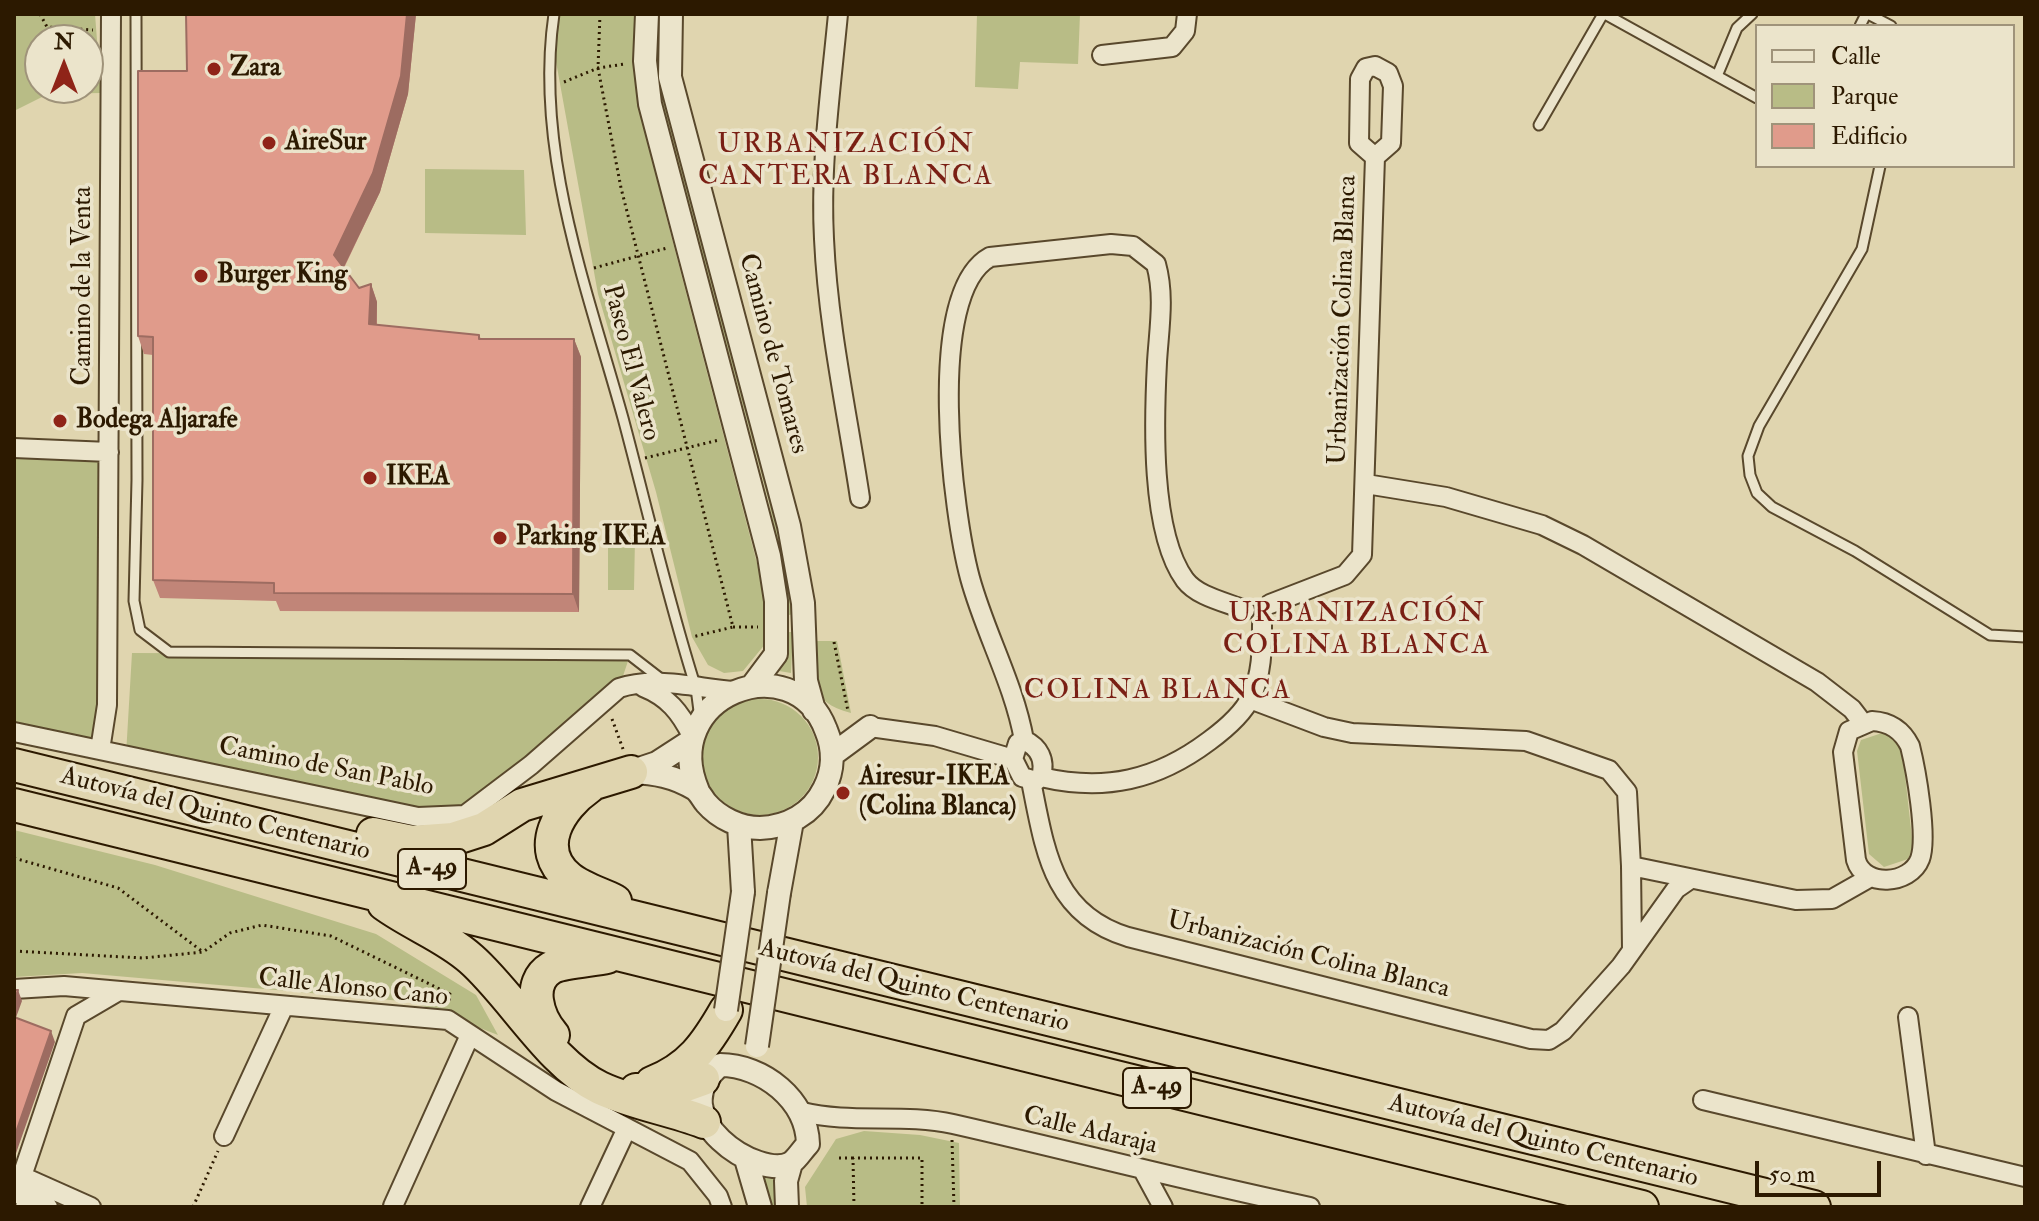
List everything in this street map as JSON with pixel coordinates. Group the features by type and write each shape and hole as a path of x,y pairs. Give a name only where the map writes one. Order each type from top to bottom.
{"highway":[{"name":"Autovía del Quinto Centenario","path":"14,765 1814,1207"},
{"path":"208,813 412,842 453,839 484,829 522,805 631,772"},
{"path":"598,781 570,800 558,818 552,837 554,855 568,878 657,924"},
{"name":"Autovía del Quinto Centenario","path":"14,805 1642,1207"},
{"path":"368,893 415,927 448,940 470,958 497,984 541,1037 599,1088 704,1122"},
{"path":"618,955 551,967 541,980 536,999 542,1023 570,1054 604,1081 634,1090 678,1088 712,1072"},
{"path":"634,1090 668,1076 702,1050 726,1010"}],"street":[{"name":"Camino de Tomares","path":"647,14 645,61 650,104 769,556 776,601 776,654 743,689"},
{"name":"Camino de Tomares","path":"671,14 670,77 789,526 803,603 806,681 819,717"},
{"path":"838,14 825,169 824,239 832,316 860,498"},
{"path":"1102,55 1172,47 1185,31 1187,14"},
{"name":"Camino de la Venta","path":"100,750 107,705 111,23"},
{"name":"Urbanización Colina Blanca","path":"1270,604 1345,575 1356,566 1362,555 1375,157"},
{"path":"1245,610 1251,600 1258,598 1270,604 1271,618 1262,625 1252,624 1245,610 1198,592 1186,581 1167,536 1159,475 1156,386 1161,292 1156,264 1133,246 1111,244 990,257 977,264 961,295 951,365 948,402 954,502 970,580 1024,740 1018,743 1013,759 1017,770 1036,779 1095,785 1151,775 1191,755 1219,734 1250,699 1261,664 1262,625"},
{"path":"14,448 109,452"},
{"name":"Urbanización Colina Blanca","path":"1366,484 1473,503 1558,532 1817,682 1852,709 1862,722 1882,722 1905,737 1912,756 1921,840 1919,861 1899,878 1869,878 1847,893 1815,901 1689,880 1631,866"},
{"path":"633,683 696,688 781,689 819,717 935,736 1013,759"},
{"path":"633,683 663,695 694,732 689,766 698,791"},
{"name":"Camino de San Pablo","path":"14,732 418,817 465,815 531,765 619,688 633,683"},
{"path":"631,772 657,763 694,732 710,706 743,689"},
{"path":"1250,699 1324,727 1352,733 1526,741 1599,766 1617,777 1627,792 1632,950"},
{"path":"631,772 664,774 698,791 722,817 739,825 756,828 792,821 818,799 829,778 832,755 819,717"},
{"path":"1862,722 1849,731 1843,752 1856,860 1869,878"},
{"path":"832,755 870,727"},
{"name":"Urbanización Colina Blanca","path":"1024,740 1039,752 1036,779 1045,847 1066,895 1090,922 1128,937 1543,1040 1563,1031 1632,950 1663,905 1689,880"},
{"path":"763,1074 757,1046 792,821"},
{"path":"739,825 743,892 726,1010 712,1072 699,1103 704,1122 746,1159 768,1167 791,1163"},
{"path":"21,1189 76,1016 64,986"},
{"name":"Calle Alonso Cano","path":"14,989 64,986 448,1020 556,1091 690,1161 718,1196 722,1207"},
{"path":"76,1016 117,992"},
{"path":"224,1136 284,1006"},
{"path":"1908,1017 1926,1155"},
{"path":"393,1206 470,1035"},
{"path":"712,1072 740,1065 763,1074 802,1112 808,1144"},
{"path":"1703,1100 2025,1177"},
{"name":"Calle Adaraja","path":"802,1112 828,1118 951,1124 1144,1172 1310,1207"},
{"path":"787,1207 786,1181 791,1163 830,1126 858,1118"},
{"path":"590,1207 627,1128"},
{"path":"746,1159 760,1207"},
{"path":"1144,1172 1163,1207"},
{"path":"21,1189 48,1207"},
{"path":"21,1189 91,1207"}],"lane":[{"path":"136,14 137,480 134,601 140,630 169,652 630,655 667,684"},
{"name":"Paseo El Valero","path":"554,14 548,89 551,136 583,271 696,688 694,732"},
{"path":"1539,125 1604,14 1755,97"},
{"path":"1717,76 1737,28 1752,14"},
{"path":"1867,14 1887,24"},
{"path":"1880,168 1862,249 1759,426 1748,456 1750,475 1757,493 1772,507 1855,551 1990,635 2025,637"}],"path":[{"path":"40,14 47,27 111,23"},
{"path":"600,14 598,68 638,254 733,627"},
{"path":"548,89 598,68 645,61"},
{"path":"583,271 638,254 687,244"},
{"path":"634,460 738,435"},
{"path":"682,640 733,627 776,627"},
{"path":"834,642 848,711"},
{"path":"606,700 631,772"},
{"path":"14,858 118,888 203,952"},
{"path":"14,951 143,958 203,952 230,933 262,925 331,936 450,994 448,1020"},
{"path":"951,1124 954,1207"},
{"path":"193,1207 224,1136"},
{"path":"839,1158 922,1158 922,1207"},
{"path":"853,1158 854,1207"}],"green space":[{"path":"14,14 95,14 96,24 24,24 24,104 28,104 14,111"},
{"path":"559,14 637,14 637,82 666,216 769,609 766,643 743,671 724,673 708,665 692,637 656,492 598,294 553,45"},
{"path":"655,14 663,14 773,494 794,614 789,615 785,574 768,499 660,98 654,54"},
{"path":"977,14 1080,14 1078,64 1020,62 1018,89 975,87"},
{"path":"425,169 524,170 526,235 425,233"},
{"path":"14,448 109,452 100,750 14,732"},
{"path":"608,538 635,538 634,590 608,590"},
{"path":"788,632 793,632 791,673 779,671 786,654"},
{"path":"816,641 837,641 851,713 827,702 816,687 813,666"},
{"path":"132,653 630,655 619,688 465,815 418,817 126,755"},
{"path":"760,699 782,704 801,716 813,735 818,757 813,779 801,798 782,810 760,815 738,810 719,798 707,779 702,757 707,735 719,716 738,704"},
{"path":"1882,733 1894,737 1902,748 1913,847 1908,859 1884,867 1869,854 1857,751 1861,740"},
{"path":"14,830 155,865 376,934 476,995 498,1035 413,1002 82,973 14,977"},
{"path":"864,1131 920,1135 959,1143 960,1207 807,1207 805,1187 836,1139"},
{"path":"782,1177 777,1207 771,1207 760,1178"}],"building":[{"path":"186,14 407,14 401,76 373,173 334,255 359,288 371,284 369,324 479,335 479,339 574,339 573,594 274,593 274,583 153,580 153,337 138,336 138,71 187,71"},
{"path":"14,1017 51,1031 14,1138"}],"place":[{"name":"Zara","path":"214,69"},
{"name":"AireSur","path":"269,143"},
{"name":"Burger King","path":"201,276"},
{"name":"Bodega Aljarafe","path":"60,421"},
{"name":"IKEA","path":"370,478"},
{"name":"Parking IKEA","path":"500,538"},
{"name":"Airesur-IKEA (Colina Blanca)","path":"843,793"}],"district":[{"name":"URBANIZACIÓN CANTERA BLANCA","path":"846,162"},
{"name":"URBANIZACIÓN COLINA BLANCA","path":"1357,631"},
{"name":"COLINA BLANCA","path":"1158,692"}]}
